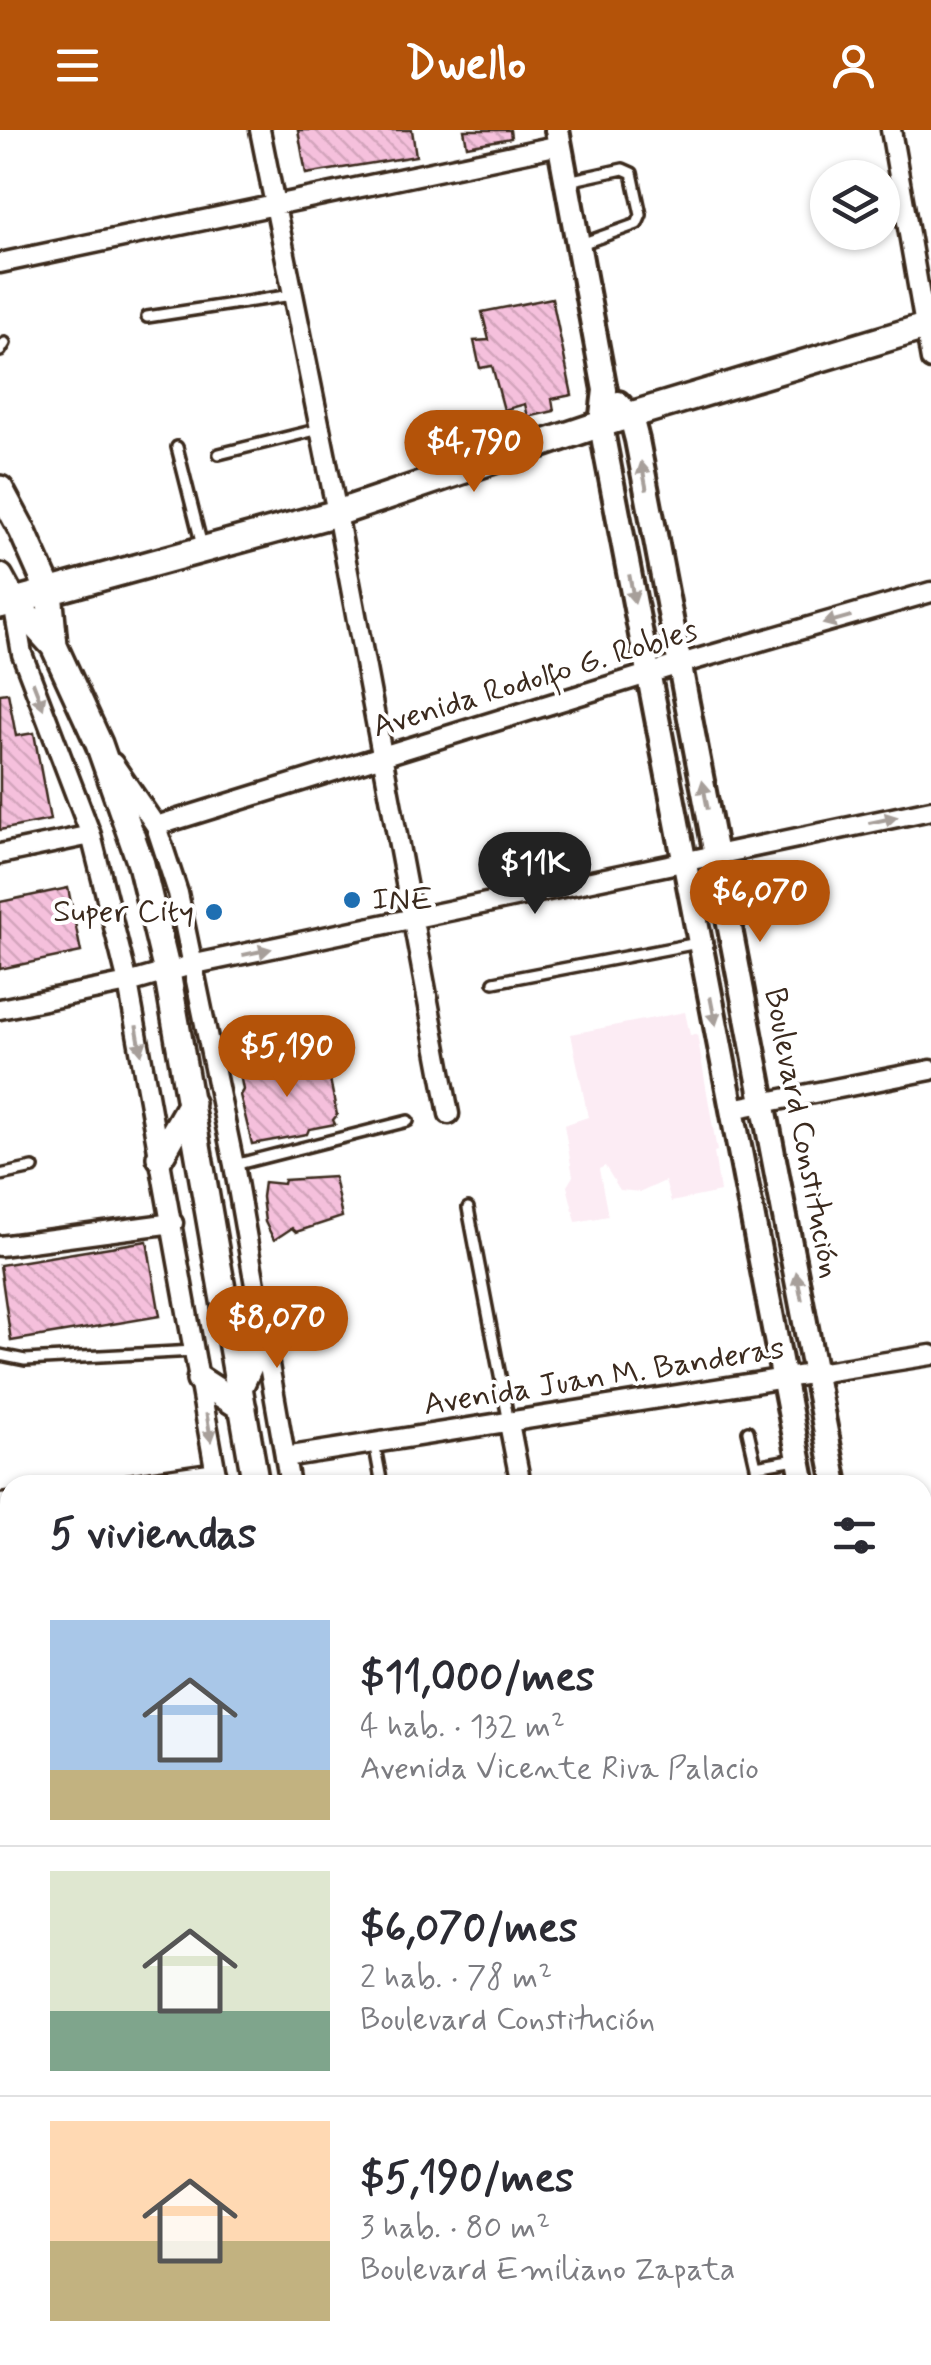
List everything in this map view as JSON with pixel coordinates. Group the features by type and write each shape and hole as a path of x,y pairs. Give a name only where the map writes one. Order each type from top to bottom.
{"main road":[{"path":"6,603 337,514 601,424 928,326"},
{"path":"0,489 49,592 54,646 99,744 133,838 167,972 254,1475"},
{"path":"0,578 6,603 54,646"},
{"path":"160,1156 190,1103"},
{"path":"242,1397 264,1334"},
{"path":"200,1380 242,1397"}],"street":[{"path":"260,130 384,757 449,1114"},
{"path":"891,130 931,360"},
{"path":"0,262 559,138"},
{"name":"Boulevard Constitución","path":"559,138 605,390 601,424 802,1475"},
{"path":"605,390 631,417"},
{"name":"Boulevard Constitución","path":"631,417 834,1475"},
{"name":"Avenida Rodolfo G. Robles","path":"156,826 680,664 931,592"},
{"path":"6,603 91,834 128,983 216,1475"},
{"path":"99,744 156,826 195,964 289,1475"},
{"path":"0,1009 128,983 195,964 931,810"},
{"path":"0,854 91,834"},
{"path":"732,1109 931,1070"},
{"path":"0,1246 172,1223"},
{"name":"Avenida Juan M. Banderas","path":"286,1457 931,1355"},
{"path":"509,1423 519,1475"}],"lane":[{"path":"567,181 623,169 632,173 641,215 637,224 578,245"},
{"path":"147,317 294,295"},
{"path":"219,454 320,429"},
{"path":"177,447 203,551"},
{"path":"494,982 700,942"},
{"path":"234,1166 408,1121"},
{"path":"0,1175 34,1168"},
{"path":"468,1208 509,1423"},
{"path":"0,1354 44,1359 195,1351"},
{"path":"748,1431 757,1475"},
{"path":"374,1442 380,1475"},
{"path":"756,1466 799,1458"}],"shaded area":[{"path":"685,1012 690,1035 697,1034 720,1192 671,1202 665,1181 641,1192 620,1190 605,1166 599,1169 608,1216 576,1222 567,1186 573,1176 564,1125 588,1117 571,1034"}],"building":[{"path":"298,130 412,130 416,156 306,174"},
{"path":"464,130 510,130 511,138 467,146"},
{"path":"552,298 572,395 552,399 554,411 528,417 525,404 504,410 492,366 480,368 474,341 489,340 482,312"},
{"path":"8,693 16,736 34,733 50,820 0,830 0,694"},
{"path":"68,888 81,952 0,969 0,902"},
{"path":"320,1057 329,1074 337,1115 335,1124 309,1129 307,1134 252,1144 240,1095 240,1074"},
{"path":"334,1177 342,1217 296,1232 292,1228 274,1240 265,1222 264,1182 283,1184 284,1180"},
{"path":"147,1241 160,1316 11,1341 0,1265"}],"place":[{"name":"INE","path":"352,900"},
{"name":"Super City","path":"214,912"}]}
